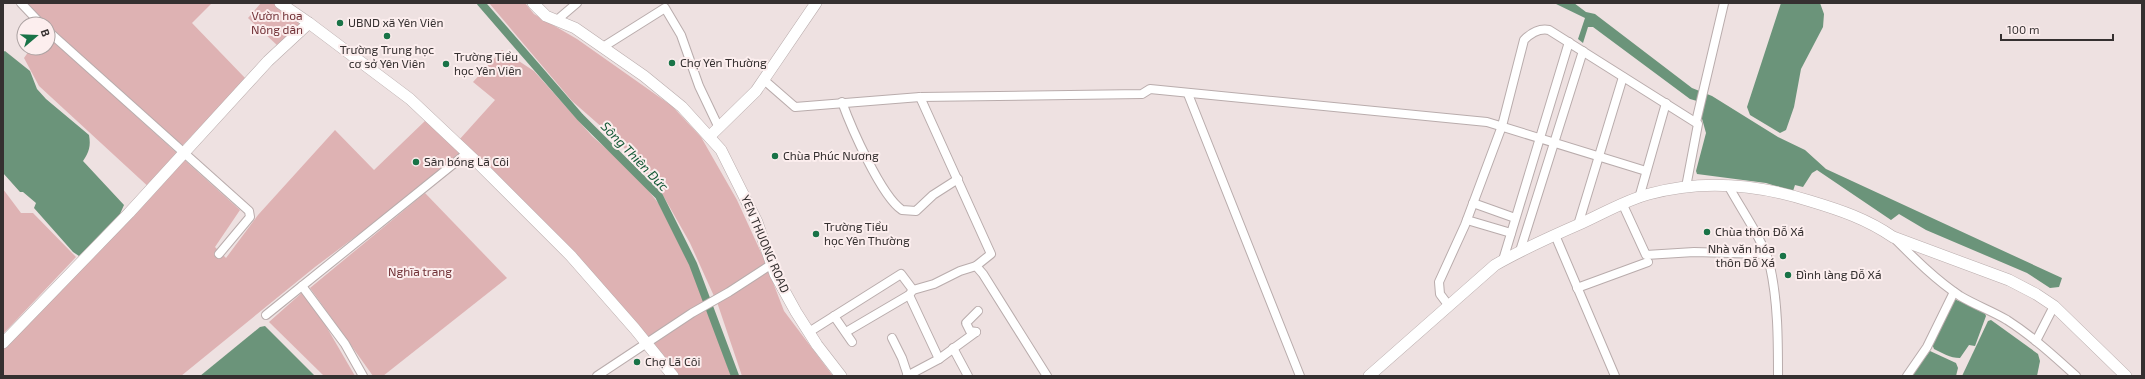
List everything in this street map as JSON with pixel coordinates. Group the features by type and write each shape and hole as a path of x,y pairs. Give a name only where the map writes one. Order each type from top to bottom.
{"main road":[{"path":"280,3 309,22 410,99 467,153 571,256 646,343 671,375"},
{"name":"YEN THUONG ROAD","path":"532,3 546,16 575,28 644,76 682,107 722,150 757,222 772,264 792,306 808,332 841,376"},
{"path":"710,136 756,91 816,3"},
{"path":"3,343 128,213 268,61 309,22"},
{"path":"1370,376 1495,265 1503,260 1647,194 1686,187 1728,185 1744,185 1792,195 1850,213 1876,226 1893,237 2009,280 2054,306 2126,376"}],"street":[{"path":"20,3 33,16"},
{"path":"557,20 577,3"},
{"path":"1686,187 1698,128 1696,122 1724,3"},
{"path":"603,47 665,8 670,13 681,35 699,86 719,128"},
{"path":"1449,306 1440,294 1439,282 1467,220 1502,126 1524,40 1533,32 1544,29 1549,30 1696,122"},
{"path":"56,39 249,211 250,217 219,254"},
{"path":"1503,260 1569,42"},
{"path":"1520,251 1583,51"},
{"path":"1578,225 1624,76"},
{"path":"764,80 795,107 842,102 920,97 1142,94 1150,89 1188,94 1400,112 1487,122 1646,171"},
{"path":"1188,94 1300,376"},
{"path":"846,332 911,293 934,284 960,271 976,266 991,254 920,97"},
{"path":"842,102 848,120 888,196 902,210 916,211 933,195 958,179"},
{"path":"1639,198 1666,103"},
{"path":"266,315 467,153"},
{"path":"1728,185 1770,266 1778,332 1778,376"},
{"path":"1473,203 1515,218"},
{"path":"1623,205 1646,254 1694,252 1765,254"},
{"path":"1467,220 1511,233"},
{"path":"1555,235 1615,376"},
{"path":"1893,237 1921,265 1954,292 1997,314 2036,341 2076,376"},
{"path":"1577,288 1648,262"},
{"path":"597,376 706,304 729,292 772,264"},
{"path":"976,266 983,274 1047,376"},
{"path":"808,332 901,274 911,293 939,359"},
{"path":"302,286 344,344 363,376"},
{"path":"1907,376 1928,347 1954,292"},
{"path":"2036,341 2054,306"},
{"path":"892,338 902,358 908,376 939,359 976,332 970,331 966,323 978,311"},
{"path":"834,316 852,342"},
{"path":"953,348 968,376"}],"green space":[{"path":"25,3 212,3 192,23 246,79 182,146 132,101 128,109 240,210 215,247 226,258 258,215 335,130 374,170 426,120 460,153 403,201 315,267 181,376 3,376 3,349 152,190 39,86 24,58 25,56 56,56 56,16 39,16"},
{"name":"Vườn hoa Nông dân","path":"261,3 275,3 306,23 279,47 248,18"},
{"path":"489,3 525,3 534,14 577,39 672,106 701,137 737,200 764,259 784,311 833,376 742,376 718,305 690,243 660,190 620,143 572,101"},
{"path":"502,50 534,71 592,136 637,176 659,204 691,265 731,376 677,376 459,140 495,100 473,82"},
{"path":"3,189 21,213 33,213 76,257 3,334"},
{"name":"Nghĩa trang","path":"425,193 507,278 383,376 373,376 310,288"},
{"path":"305,290 355,376 324,376 269,322"}],"shaded area":[{"path":"1554,3 1574,3 1586,12 1595,14 1692,88 1712,96 1778,137 1805,150 1826,169 2062,278 2059,287 2050,288 2027,273 1926,230 1899,214 1891,220 1817,170 1812,173 1803,187 1795,185 1793,191 1766,183 1697,174 1696,171 1706,133 1697,101 1690,99 1593,27 1588,27 1583,43 1578,39 1585,18"},
{"path":"1781,3 1820,3 1824,14 1823,27 1801,69 1794,107 1786,130 1780,133 1750,115 1747,107"},
{"path":"5,51 30,71 37,89 46,99 89,135 89,149 83,161 124,205 120,214 79,256 73,252 34,208 36,203 23,192 20,192 3,173 3,52"},
{"path":"1954,299 1984,311 1986,316 1975,346 1969,345 1960,358 1949,356 1934,349 1932,344"},
{"path":"1991,320 2038,354 2040,361 2037,376 1962,376 1988,321"},
{"path":"265,326 315,376 200,376 260,327"},
{"path":"1930,351 1956,363 1958,368 1956,376 1911,376"}],"waterway":[{"name":"Sông Thiên Đức","path":"481,3 580,117 659,196 693,264 735,376"}],"place":[{"name":"UBND xã Yên Viên","path":"340,23"},
{"name":"Trường Trung học cơ sở Yên Viên","path":"387,36"},
{"name":"Chợ Yên Thường","path":"672,63"},
{"name":"Trường Tiểu học Yên Viên","path":"446,64"},
{"name":"Chùa Phúc Nương","path":"775,156"},
{"name":"Sân bóng Lã Côi","path":"416,162"},
{"name":"Chùa thôn Đỗ Xá","path":"1707,232"},
{"name":"Trường Tiểu học Yên Thường","path":"816,234"},
{"name":"Nhà văn hóa thôn Đỗ Xá","path":"1783,256"},
{"name":"Đình làng Đỗ Xá","path":"1788,275"},
{"name":"Chợ Lã Côi","path":"637,362"}]}
